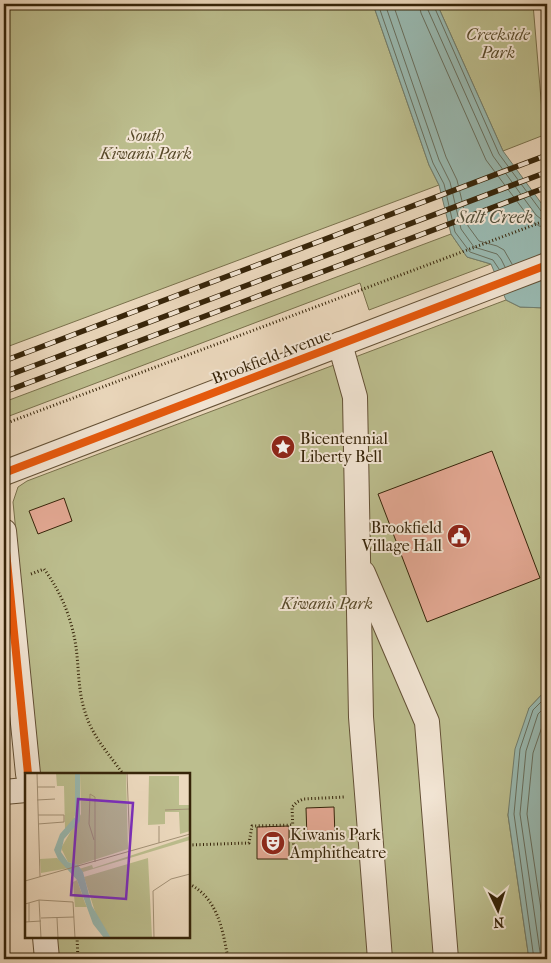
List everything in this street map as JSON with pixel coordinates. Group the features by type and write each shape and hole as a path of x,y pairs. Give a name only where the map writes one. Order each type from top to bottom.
{"street":[{"name":"Brookfield Avenue","path":"4,473 547,265"},
{"path":"340,344 355,397 362,717 380,959"},
{"path":"4,531 28,773"},
{"path":"359,562 428,722 446,959"},
{"path":"4,792 25,790"},
{"path":"45,938 47,959"}],"path":[{"path":"4,424 547,220"},
{"path":"9,582 44,569 56,584 71,623 76,646 79,686 85,712 92,731 122,773"},
{"path":"294,855 292,807 297,802 303,799 368,796"},
{"path":"190,845 249,843 252,826 293,825"},
{"path":"190,885 208,899 219,917 228,959"},
{"path":"77,938 78,959"}],"green space":[{"name":"South Kiwanis Park","path":"4,4 373,4 429,165 439,185 4,348"},
{"name":"Creekside Park","path":"437,4 533,4 544,135 503,151"},
{"path":"451,234 467,257 491,264 369,310 360,283 4,418 4,402"},
{"name":"Kiwanis Park","path":"506,300 520,307 547,308 547,689 529,708 508,815 529,959 58,959 56,938 190,938 190,773 40,773 13,502 18,487 27,481"}],"water":[{"name":"Salt Creek","path":"373,4 437,4 503,151 547,211 547,308 520,307 506,300 491,264 467,257 451,234 439,185 429,165"},
{"path":"547,689 547,959 529,959 508,815 515,749 529,708"}],"building":[{"name":"Brookfield Village Hall","path":"492,451 540,578 427,622 378,494"},
{"path":"64,498 72,521 38,534 29,511"},
{"path":"334,807 335,837 307,838 306,808"},
{"name":"Kiwanis Park Amphitheatre","path":"289,826 289,859 257,859 257,827"}],"railway":[{"path":"4,361 547,155"},
{"path":"4,377 547,172"},
{"path":"4,392 547,187"}],"cycle path":[{"path":"4,473 547,265"},
{"path":"4,531 28,773"}],"place":[{"name":"Bicentennial Liberty Bell","path":"283,447"},
{"name":"Brookfield Village Hall","path":"459,536"},
{"name":"Kiwanis Park Amphitheatre","path":"273,843"}]}
